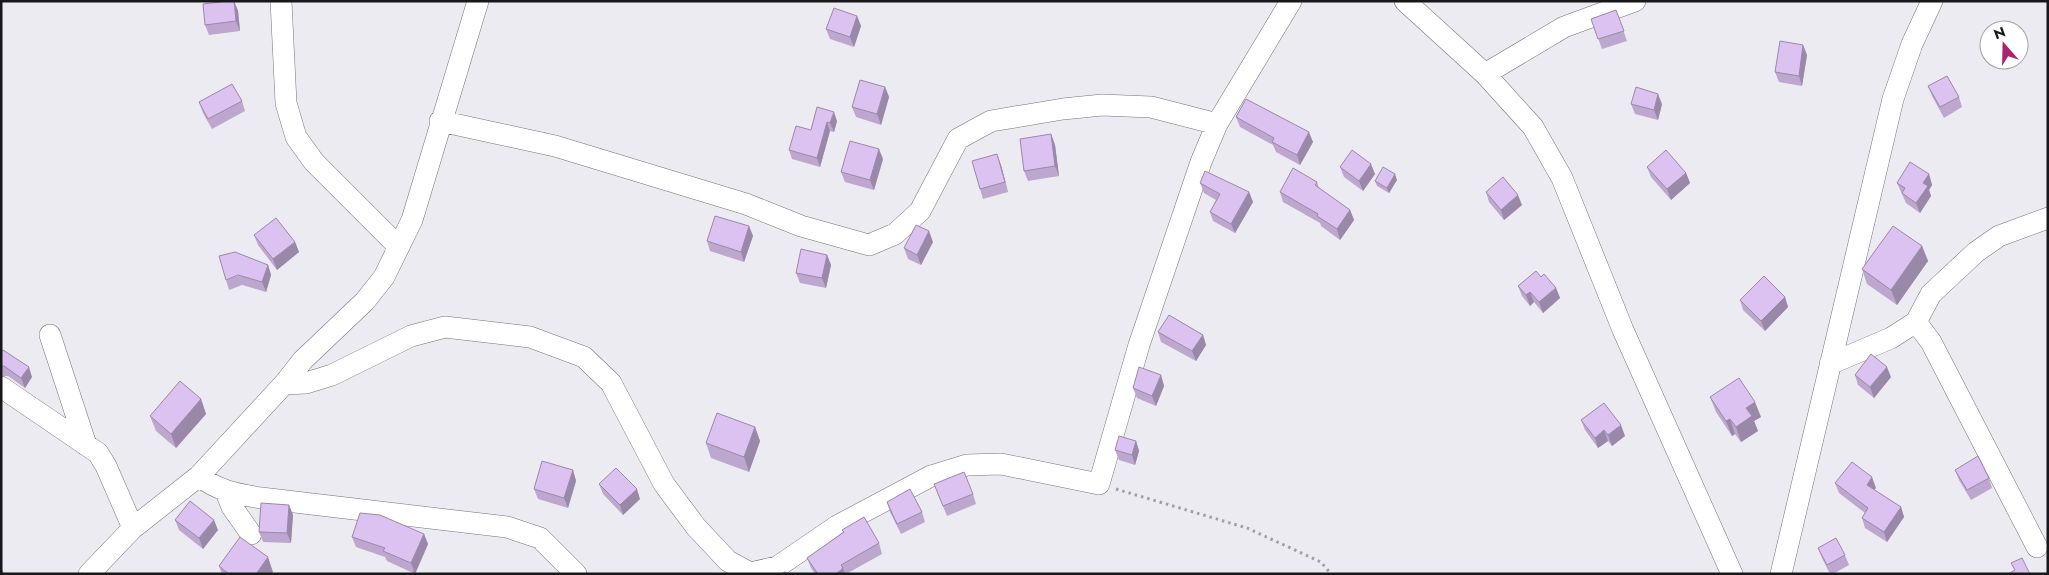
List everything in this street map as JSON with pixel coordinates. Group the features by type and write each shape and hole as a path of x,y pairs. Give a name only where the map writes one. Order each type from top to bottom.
{"street":[{"path":"281,1 286,103 296,137 314,162 399,247"},
{"path":"90,574 133,528 199,476 284,384 303,360 365,301 384,277 412,220 440,121 478,1"},
{"path":"284,384 306,383 332,375 411,336 446,327 530,337 584,357 611,383 664,484 696,527 728,561 750,573 777,567 837,526 931,476 967,465 1001,464 1099,484 1139,346 1201,162 1217,124 1291,1"},
{"path":"1405,1 1485,74 1533,127 1562,178 1623,330 1732,574"},
{"path":"1485,74 1564,27 1635,1"},
{"path":"1781,574 1893,99 1912,44 1932,1"},
{"path":"440,121 555,146 746,204 801,226 869,245 895,234 920,211 958,139 990,121 1063,109 1102,105 1152,107 1217,124"},
{"path":"1830,364 1891,338 1916,322 1931,294 1976,252 1999,236 2048,218"},
{"path":"1916,322 1931,342 2037,547"},
{"path":"50,335 86,445"},
{"path":"1,387 98,453 106,466 133,528"},
{"path":"199,476 210,485 226,492 261,498 507,527 540,538 576,574"},
{"path":"226,492 235,511 251,534"}],"path":[{"path":"1099,484 1247,528 1320,562 1331,574"}],"building":[{"path":"234,1 236,21 205,25 203,4"},
{"path":"834,8 857,16 850,37 826,29"},
{"path":"1616,10 1624,31 1598,39 1591,19"},
{"path":"1780,41 1803,45 1799,76 1775,72"},
{"path":"1947,76 1959,97 1940,107 1928,86"},
{"path":"860,80 885,87 877,114 852,107"},
{"path":"232,84 242,101 208,119 199,102"},
{"path":"1636,87 1658,94 1654,110 1631,104"},
{"path":"1246,99 1309,132 1297,155 1272,142 1274,138 1236,117"},
{"path":"817,107 834,112 830,123 827,122 817,158 789,150 796,126 811,130"},
{"path":"1051,134 1055,166 1024,171 1020,139"},
{"path":"850,141 879,149 870,180 841,172"},
{"path":"1352,150 1371,164 1359,181 1340,167"},
{"path":"1666,150 1686,173 1667,189 1647,167"},
{"path":"997,154 1005,182 980,189 972,161"},
{"path":"1910,162 1929,174 1923,183 1928,186 1916,203 1902,193 1905,188 1897,183"},
{"path":"1383,167 1395,174 1387,188 1375,181"},
{"path":"1293,168 1317,182 1315,185 1350,210 1337,229 1317,216 1318,214 1280,192"},
{"path":"1205,171 1249,192 1231,224 1210,212 1220,194 1200,183"},
{"path":"1503,177 1518,195 1501,210 1486,192"},
{"path":"715,216 749,226 741,252 707,241"},
{"path":"276,218 295,242 273,259 254,235"},
{"path":"916,225 929,231 917,255 904,248"},
{"path":"1893,226 1922,246 1891,290 1862,269"},
{"path":"801,249 827,255 822,278 796,273"},
{"path":"235,252 268,265 262,282 238,275 226,280 219,256"},
{"path":"1536,271 1541,277 1544,274 1556,288 1539,302 1530,292 1526,295 1518,286"},
{"path":"1764,276 1785,297 1761,321 1740,300"},
{"path":"1169,315 1203,335 1192,351 1158,332"},
{"path":"3,350 29,367 21,378 4,366 1,366 1,353"},
{"path":"1871,354 1887,367 1870,387 1855,375"},
{"path":"1139,367 1161,375 1152,396 1133,388"},
{"path":"1739,378 1755,402 1746,408 1752,416 1736,427 1730,419 1726,421 1710,397"},
{"path":"180,381 201,399 171,434 150,416"},
{"path":"1604,403 1621,425 1608,435 1604,430 1595,438 1581,420"},
{"path":"717,413 755,427 744,457 706,443"},
{"path":"1119,436 1136,441 1132,455 1115,450"},
{"path":"1978,456 1989,478 1967,490 1955,470"},
{"path":"542,461 573,470 564,498 534,489"},
{"path":"1852,462 1872,477 1867,485 1901,507 1884,532 1862,518 1868,508 1835,483"},
{"path":"616,468 637,489 620,505 599,484"},
{"path":"964,472 973,494 943,506 934,484"},
{"path":"910,489 922,512 897,524 887,502"},
{"path":"190,501 214,520 199,538 175,520"},
{"path":"261,503 289,505 287,533 259,532"},
{"path":"360,513 380,515 424,534 411,563 383,551 385,548 352,537"},
{"path":"864,517 879,543 841,565 843,568 836,574 818,574 807,558 844,532 842,530"},
{"path":"240,537 268,557 256,574 229,574 219,566"},
{"path":"1836,538 1845,555 1827,565 1818,548"},
{"path":"2022,558 2030,574 2008,574 2015,570 2011,563"}]}
